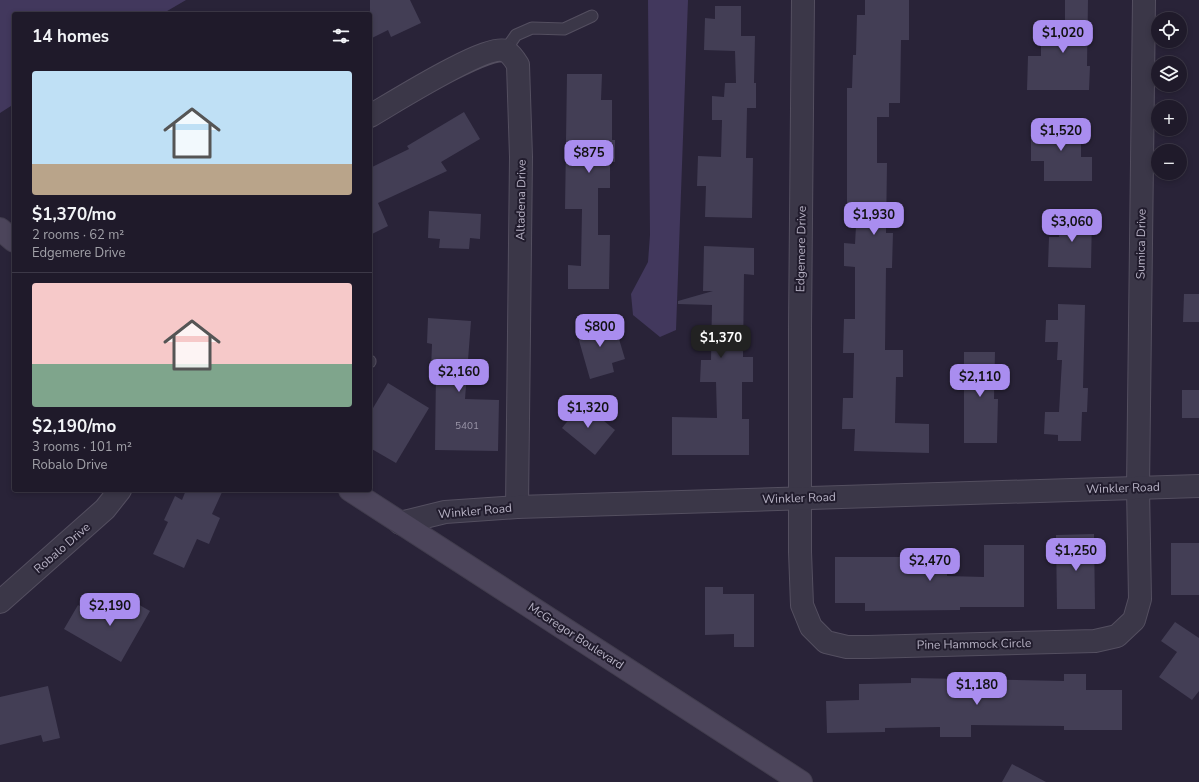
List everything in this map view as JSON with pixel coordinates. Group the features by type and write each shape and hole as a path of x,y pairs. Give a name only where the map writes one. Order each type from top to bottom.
{"main road":[{"path":"0,229 12,239"},
{"name":"McGregor Boulevard","path":"353,492 801,782"}],"street":[{"name":"Edgemere Drive","path":"800,498 803,0"},
{"name":"Sumica Drive","path":"1138,488 1144,0"},
{"path":"372,115 470,59 495,50 505,51"},
{"name":"Altadena Drive","path":"505,51 514,58 518,64 521,149 517,507"},
{"name":"Winkler Road","path":"400,523 445,512 517,507 1199,486"},
{"name":"Pine Hammock Circle","path":"800,498 802,605 811,627 826,642 847,647 868,647 1095,641 1117,636 1134,620 1140,599 1138,488"},
{"name":"Robalo Drive","path":"0,602 105,509 118,492"}],"lane":[{"path":"505,51 516,35 532,28 564,29 592,16"}],"shaded area":[{"path":"0,0 186,0 165,12 12,12 12,105 0,113"},
{"path":"648,0 688,0 676,330 660,337 633,315 631,294 648,262 650,235"}],"building":[{"path":"370,0 410,0 421,23 391,37 388,30 372,38 372,12 370,12"},
{"path":"865,0 909,0 909,40 901,40 900,103 889,103 889,117 877,117 877,163 887,163 886,233 893,233 892,268 886,268 885,350 903,350 903,377 896,377 895,423 929,424 929,453 854,451 855,429 842,429 843,398 853,398 854,353 843,353 844,319 855,319 855,267 844,266 844,243 855,244 857,207 847,207 847,88 852,88 853,55 856,55 857,15 865,15"},
{"path":"1065,0 1088,0 1087,66 1090,66 1089,90 1027,90 1028,56 1041,56 1041,31 1065,31"},
{"path":"715,6 741,6 741,36 755,36 754,83 756,83 756,108 747,108 746,158 753,158 752,218 705,217 706,186 697,186 698,156 721,157 722,120 712,120 712,96 724,97 725,83 736,83 735,51 704,50 705,18 715,19"},
{"path":"567,74 602,74 601,100 612,100 612,140 615,140 615,162 610,161 610,188 598,188 598,235 610,235 609,289 568,289 568,265 581,266 582,209 565,209"},
{"path":"464,112 480,139 441,162 447,171 378,203 388,226 372,234 372,167 409,149 407,146"},
{"path":"1081,123 1081,157 1092,157 1092,181 1044,181 1044,161 1031,161 1031,124"},
{"path":"429,211 481,214 480,239 470,238 469,249 439,248 440,239 428,238"},
{"path":"1060,216 1092,216 1091,268 1048,267 1049,237 1059,237"},
{"path":"704,246 754,248 754,275 744,274 743,357 753,357 753,382 742,382 742,419 749,419 749,455 672,455 672,417 717,418 716,382 700,382 701,360 711,360 712,305 678,304 678,301 713,291 703,291"},
{"path":"1184,294 1199,294 1199,322 1183,322"},
{"path":"1058,304 1085,305 1083,388 1088,388 1087,412 1082,412 1081,441 1058,441 1058,435 1044,434 1045,412 1059,412 1062,360 1057,360 1058,342 1045,342 1046,320 1058,320"},
{"path":"428,318 471,321 465,399 499,400 498,451 435,450 436,371 431,370 432,344 427,343"},
{"path":"613,319 625,359 612,363 614,372 590,379 576,330"},
{"path":"964,352 995,352 994,399 998,399 997,443 964,443"},
{"path":"388,383 429,408 396,463 372,449 372,410"},
{"path":"1182,390 1199,390 1199,418 1182,418"},
{"path":"582,403 615,430 595,455 562,428"},
{"path":"185,492 222,492 212,514 220,518 209,544 197,539 184,568 153,554 168,522 164,520 175,496 182,500"},
{"path":"1094,534 1095,609 1057,609 1056,535"},
{"path":"1171,543 1199,543 1199,595 1171,595"},
{"path":"984,545 1024,545 1024,607 960,607 960,610 865,611 865,603 835,603 835,557 903,557 903,551 930,551 929,566 947,566 947,576 984,577"},
{"path":"705,587 723,587 723,594 754,594 754,647 734,647 734,634 705,635"},
{"path":"122,595 150,611 121,662 64,629 78,605 107,621"},
{"path":"1175,622 1199,638 1199,691 1192,700 1159,677 1177,652 1161,641"},
{"path":"1064,674 1086,674 1086,690 1122,690 1122,730 1064,730 1064,726 971,725 971,737 940,737 940,727 885,728 885,732 827,733 826,701 859,700 859,684 911,683 911,678 1064,681"},
{"path":"48,686 60,738 43,742 41,735 0,745 0,697"},
{"path":"1012,764 1046,782 1002,782"}]}
